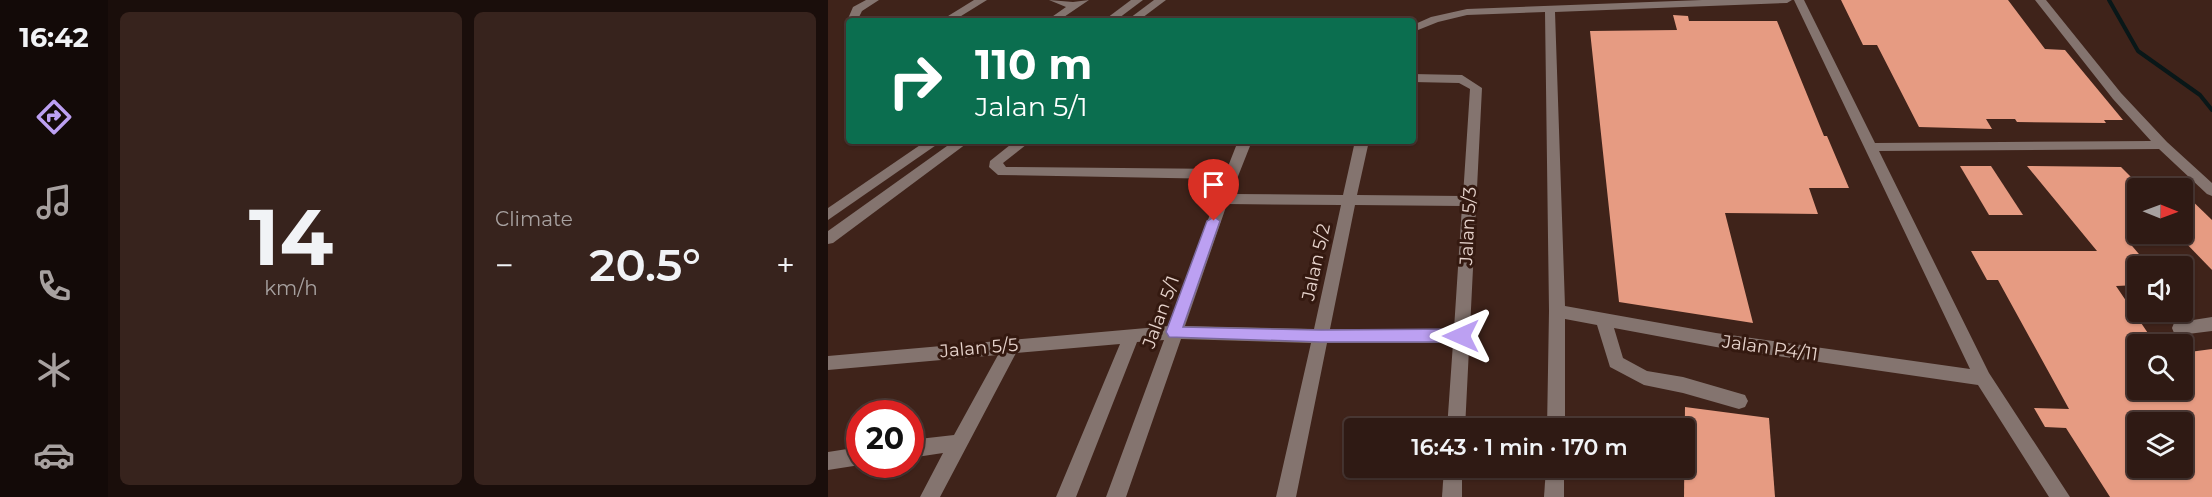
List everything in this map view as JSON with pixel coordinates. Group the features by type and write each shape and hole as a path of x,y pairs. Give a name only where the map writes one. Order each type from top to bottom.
{"street":[{"path":"853,18 857,9 874,0"},
{"path":"950,18 982,0"},
{"path":"1054,0 1079,3"},
{"path":"1112,18 1138,0"},
{"path":"1135,18 1161,0"},
{"path":"1416,28 1435,19 1467,12 1787,0"},
{"path":"1799,0 1983,378 2060,497"},
{"path":"2040,0 2117,96 2162,145 2212,191"},
{"path":"1056,18 1079,3"},
{"path":"1550,9 1557,311 1556,418"},
{"name":"Jalan 5/3","path":"1416,78 1462,79 1476,87 1457,418"},
{"path":"828,215 931,144"},
{"path":"828,239 959,144"},
{"path":"1020,144 997,161 996,167 1003,172 1231,174"},
{"name":"Jalan 5/1","path":"1116,497 1244,144"},
{"name":"Jalan 5/2","path":"1286,497 1361,144"},
{"path":"1871,147 2162,145"},
{"path":"1222,199 1469,201"},
{"name":"Jalan P4/11","path":"1557,311 1716,340 1983,378"},
{"path":"1604,321 1616,362 1644,378 1683,385 1739,401"},
{"path":"2180,328 2212,324"},
{"name":"Jalan 5/5","path":"828,363 1174,332 1321,336 1461,336"},
{"path":"1066,497 1131,336"},
{"path":"928,497 960,443 1012,345"},
{"path":"924,447 960,443"},
{"path":"828,461 846,458"},
{"path":"1452,497 1453,478"},
{"path":"1554,497 1555,478"}],"building":[{"path":"1841,0 2008,0 2045,49 2065,50 2123,120 2104,120 2106,123 2017,122 2015,119 1986,119 1992,129 1919,127 1877,45 1863,45"},
{"path":"1673,15 1688,16 1689,21 1777,21 1824,136 1827,136 1849,188 1809,188 1818,214 1725,213 1753,323 1619,302 1590,31 1677,30"},
{"path":"1960,166 1991,166 2023,215 1989,215"},
{"path":"2027,166 2121,167 2132,178 2127,178 2127,244 2130,244 2141,256 2127,256 2127,286 2116,286 2127,302 2127,322 2140,322 2149,334 2127,334 2127,400 2193,400 2193,352 2212,349 2212,497 2110,497 2066,428 2045,427 2034,408 2069,409 1998,280 1987,280 1971,251 2097,251"},
{"path":"2193,202 2212,220 2212,270 2187,244 2193,244"},
{"path":"1685,407 1769,418 1775,497 1684,497 1684,478 1695,478 1695,418 1685,418"}],"waterway":[{"path":"2109,0 2138,51 2200,95 2212,110"}],"route":[{"path":"1214,221 1174,332 1321,336 1461,336"}]}
